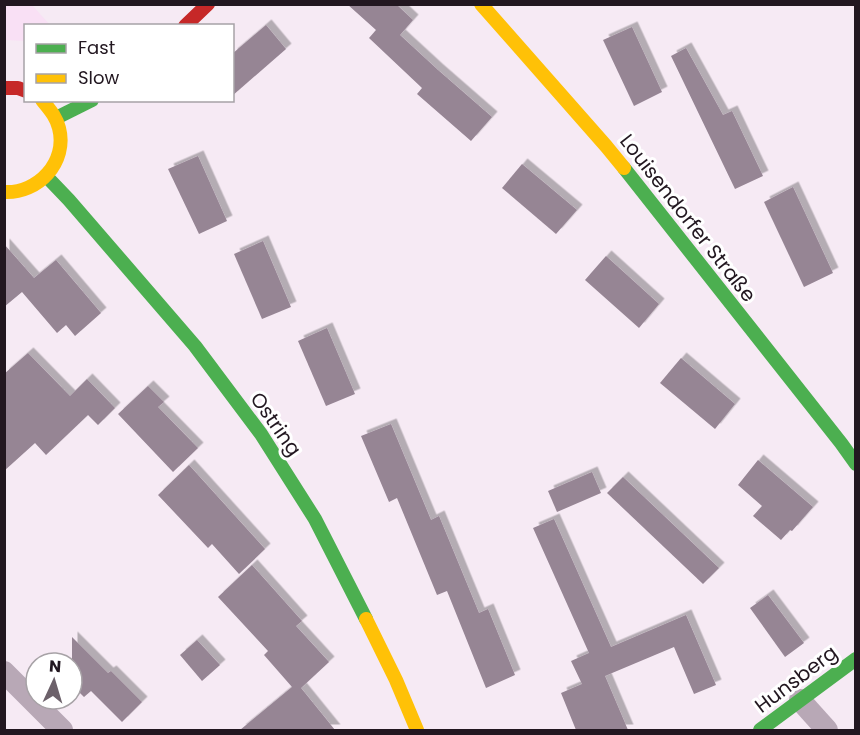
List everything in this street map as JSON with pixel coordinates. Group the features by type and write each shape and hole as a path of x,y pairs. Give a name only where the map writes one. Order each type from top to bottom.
{"street":[{"path":"186,24 208,4"},
{"name":"Louisendorfer Straße","path":"481,4 606,146 841,443 855,464"},
{"path":"4,88 24,90"},
{"path":"4,192 30,188 47,177 59,155 61,136 56,117 44,102"},
{"path":"56,117 88,102"},
{"name":"Ostring","path":"47,177 195,346 261,434 315,519 341,568 396,680 417,730"},
{"name":"Hunsberg","path":"760,730 855,659"},
{"path":"4,672 62,730"},
{"path":"800,700 826,730"}],"shaded area":[{"path":"5,4 32,5 49,24 24,24 24,41 5,40"}],"building":[{"path":"347,4 396,4 413,20 400,35 492,117 471,141 417,94 422,88 369,38 376,30"},
{"path":"266,25 286,49 234,94 234,52"},
{"path":"632,27 662,92 634,106 603,40"},
{"path":"686,48 723,115 732,111 763,176 735,189 671,56"},
{"path":"198,156 227,221 199,234 168,169"},
{"path":"522,164 577,210 556,234 502,188"},
{"path":"793,187 833,273 804,287 764,202"},
{"path":"263,241 291,307 262,319 234,254"},
{"path":"4,244 34,278 56,260 101,313 75,336 66,325 57,333 22,292 4,307"},
{"path":"606,256 659,304 639,328 585,280"},
{"path":"327,328 355,394 326,406 298,341"},
{"path":"28,353 70,396 87,379 115,408 98,425 88,415 46,455 35,443 4,471 4,374"},
{"path":"681,358 735,404 715,429 660,383"},
{"path":"148,386 164,402 158,407 198,448 173,472 118,414"},
{"path":"391,424 431,520 439,516 479,613 488,609 515,675 486,688 447,591 437,595 397,498 389,502 361,436"},
{"path":"758,460 813,507 781,540 753,516 762,506 738,485"},
{"path":"189,465 265,549 239,574 212,544 208,548 158,495"},
{"path":"592,472 601,493 557,512 548,491"},
{"path":"623,477 719,568 703,584 607,493"},
{"path":"554,519 611,647 686,615 716,685 694,694 674,647 605,676 628,730 576,730 561,693 582,684 571,661 589,653 533,528"},
{"path":"252,565 302,621 296,626 329,662 301,688 335,730 240,730 292,687 264,655 268,651 218,597"},
{"path":"768,595 804,643 785,657 750,608"},
{"path":"72,637 108,673 111,671 142,702 122,722 91,691 84,697 84,651 72,651"},
{"path":"197,640 220,665 202,681 180,655"}],"traffic: fast":[{"path":"56,118 88,102"},
{"path":"624,168 856,464"},
{"path":"47,177 195,346 261,434 315,519 366,619"},
{"path":"760,730 856,659"}],"traffic: slow":[{"path":"481,4 624,168"},
{"path":"4,192 28,188 39,182 55,164 61,141 59,128 54,116 44,102"},
{"path":"366,619 417,730"}],"traffic: jam":[{"path":"187,24 208,4"},
{"path":"4,88 24,90"}]}
